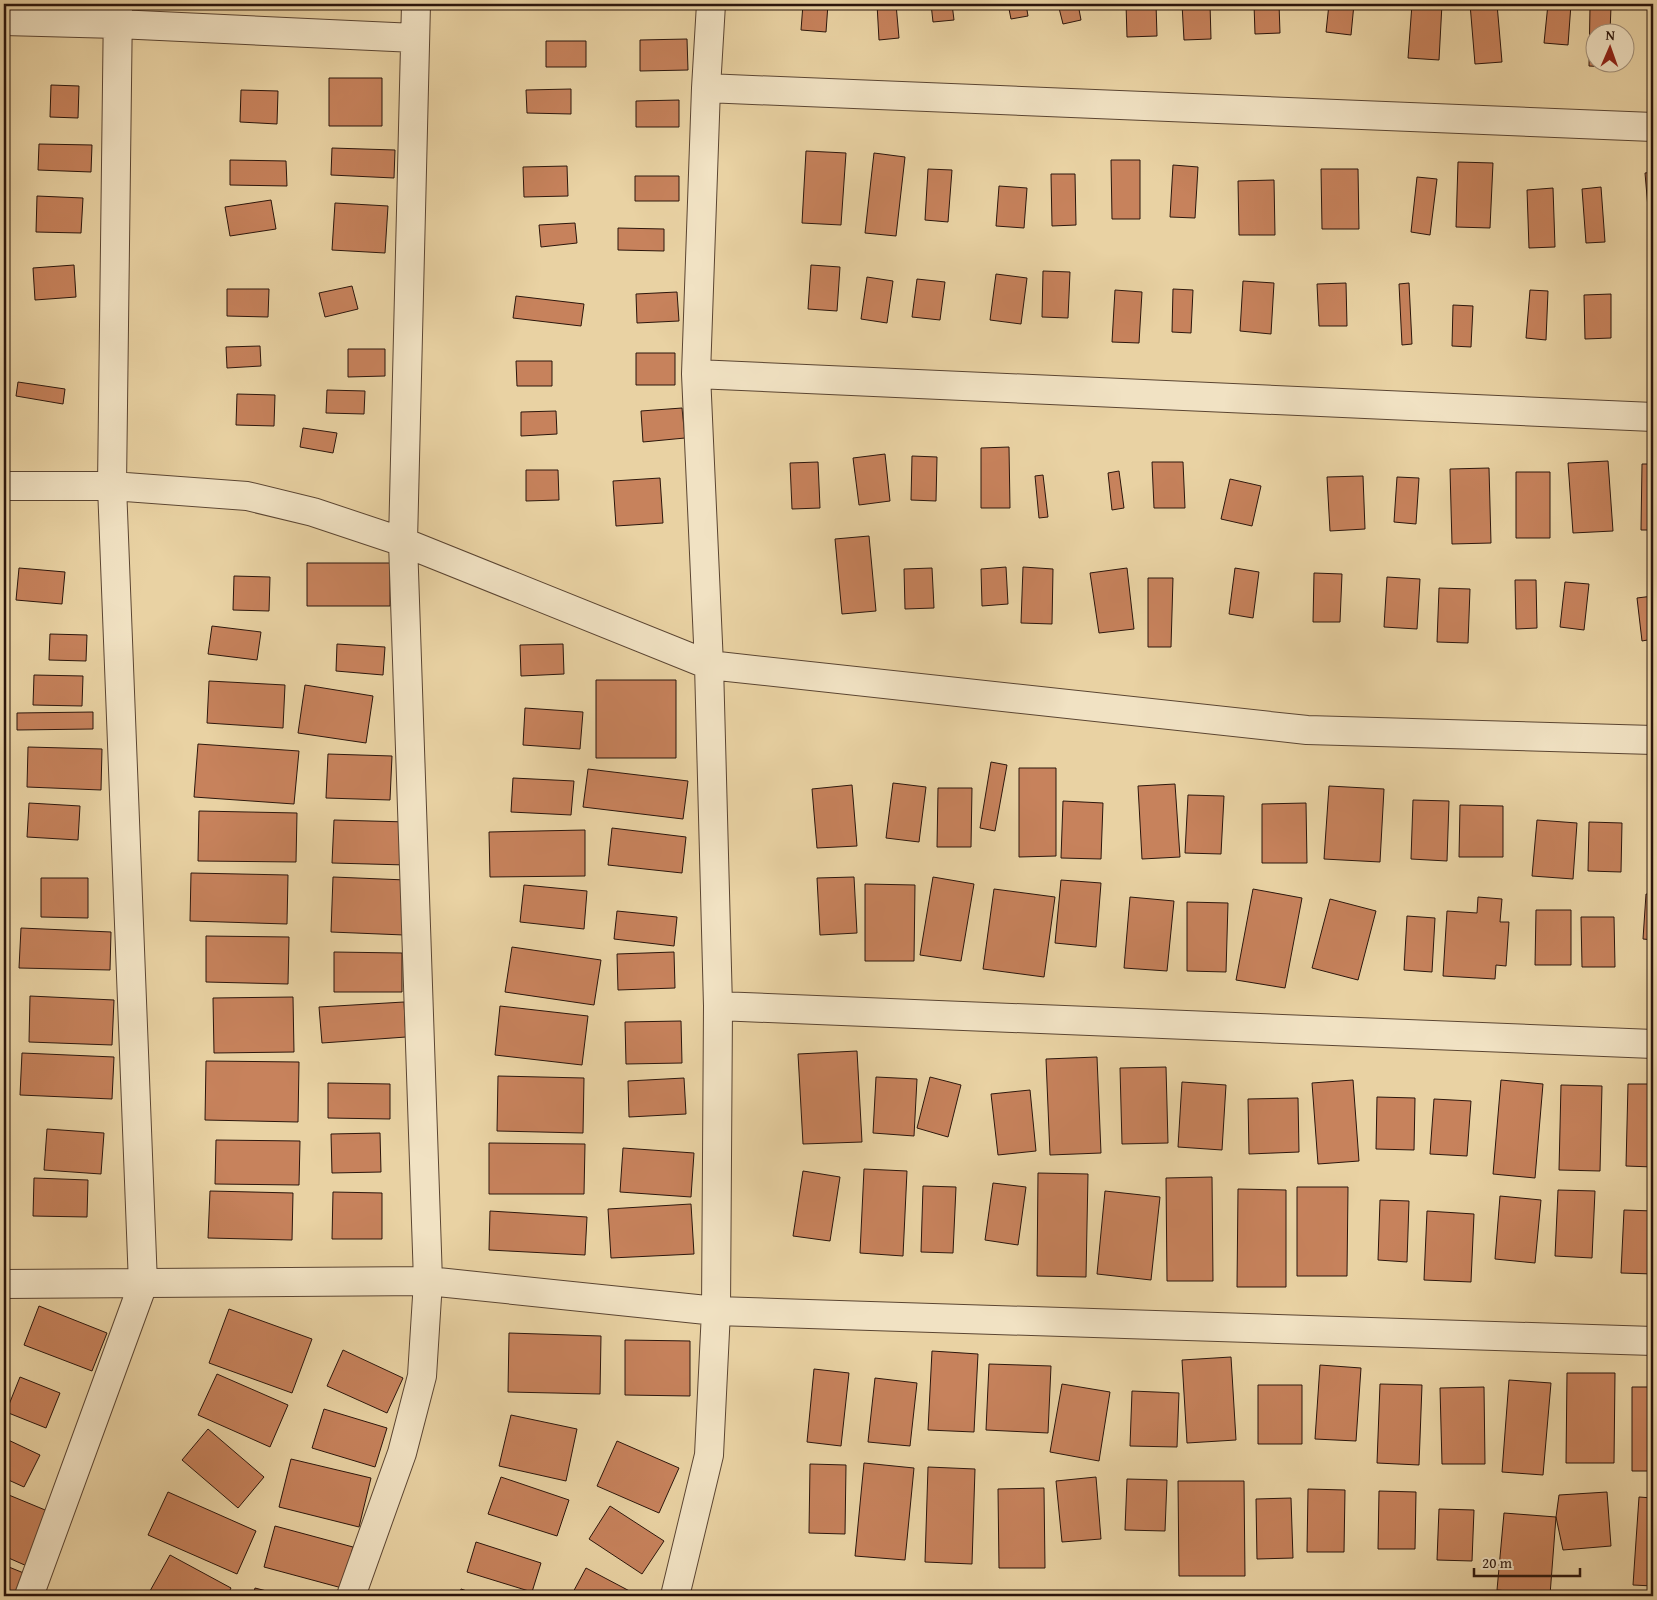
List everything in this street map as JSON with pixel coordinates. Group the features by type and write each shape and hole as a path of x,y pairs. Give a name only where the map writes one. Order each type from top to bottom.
{"street":[{"path":"351,1596 402,1453 422,1376 428,1281 403,542 416,4"},
{"path":"675,1596 709,1455 716,1311 718,1006 709,665 696,374 706,88 712,4"},
{"path":"4,21 118,14 415,38"},
{"path":"29,1596 143,1284 112,486 118,14"},
{"path":"706,88 1653,127"},
{"path":"696,374 1653,417"},
{"path":"4,486 112,486 247,496 313,512 403,542 709,665 1307,730 1653,740"},
{"path":"718,1006 1653,1044"},
{"path":"4,1284 428,1281 716,1311 1653,1341"}],"building":[{"path":"803,4 828,4 826,32 801,30"},
{"path":"877,4 896,4 899,38 879,40"},
{"path":"931,4 952,4 954,20 933,22"},
{"path":"1008,4 1026,4 1028,16 1011,19"},
{"path":"1058,4 1078,4 1081,20 1063,24"},
{"path":"1126,4 1156,4 1157,36 1127,37"},
{"path":"1182,4 1210,4 1211,39 1184,40"},
{"path":"1254,4 1279,4 1280,33 1255,34"},
{"path":"1329,4 1354,4 1351,35 1326,32"},
{"path":"1412,4 1442,4 1439,60 1408,58"},
{"path":"1470,4 1497,4 1502,62 1475,64"},
{"path":"1548,4 1571,4 1568,45 1544,43"},
{"path":"1590,7 1611,7 1610,22 1590,22"},
{"path":"687,39 688,70 640,71 640,40"},
{"path":"546,41 586,41 586,67 546,67"},
{"path":"329,78 382,78 382,126 329,126"},
{"path":"51,85 79,86 78,118 50,117"},
{"path":"571,89 571,114 527,113 526,90"},
{"path":"241,90 278,91 277,124 240,122"},
{"path":"679,100 679,127 636,127 636,101"},
{"path":"39,144 92,145 91,172 38,170"},
{"path":"332,148 395,150 394,178 331,175"},
{"path":"806,151 846,153 841,225 802,223"},
{"path":"874,153 905,157 896,236 865,233"},
{"path":"230,160 286,161 287,186 230,185"},
{"path":"1111,160 1140,160 1140,219 1112,219"},
{"path":"1458,162 1493,163 1490,228 1456,227"},
{"path":"1173,165 1198,167 1195,218 1170,217"},
{"path":"567,166 568,196 524,197 523,167"},
{"path":"928,169 952,170 948,222 925,220"},
{"path":"1321,169 1358,169 1359,229 1322,229"},
{"path":"1653,172 1653,242 1651,243 1645,173"},
{"path":"1051,174 1075,174 1076,225 1052,226"},
{"path":"635,176 679,176 679,201 635,201"},
{"path":"1417,177 1437,179 1430,235 1411,232"},
{"path":"1274,180 1275,235 1239,235 1238,181"},
{"path":"999,186 1027,188 1024,228 996,226"},
{"path":"1601,187 1605,242 1586,243 1582,189"},
{"path":"1553,188 1555,247 1529,248 1527,190"},
{"path":"37,196 83,198 81,233 36,232"},
{"path":"271,200 276,229 230,236 225,207"},
{"path":"335,203 388,206 385,253 332,250"},
{"path":"575,223 577,243 541,247 539,225"},
{"path":"618,228 664,229 664,251 618,250"},
{"path":"74,265 76,297 35,300 33,268"},
{"path":"811,265 840,267 837,311 808,309"},
{"path":"1043,271 1070,272 1068,318 1042,317"},
{"path":"996,274 1027,278 1021,324 990,320"},
{"path":"867,277 893,281 887,323 861,319"},
{"path":"917,279 945,282 940,320 912,317"},
{"path":"1243,281 1274,283 1271,334 1240,331"},
{"path":"1346,283 1347,326 1319,326 1317,284"},
{"path":"1409,283 1412,344 1402,345 1399,284"},
{"path":"352,286 358,309 325,317 319,293"},
{"path":"227,289 269,289 268,317 227,316"},
{"path":"1173,289 1193,290 1191,333 1172,332"},
{"path":"1115,290 1142,292 1139,343 1112,342"},
{"path":"1530,290 1548,291 1546,340 1526,338"},
{"path":"677,292 679,321 637,323 636,294"},
{"path":"1611,294 1611,338 1585,339 1584,295"},
{"path":"516,296 584,304 581,326 513,318"},
{"path":"1453,305 1473,306 1471,347 1452,346"},
{"path":"260,346 261,366 227,368 226,347"},
{"path":"348,349 385,349 385,376 348,377"},
{"path":"636,353 675,353 675,385 636,385"},
{"path":"516,361 552,361 552,386 517,386"},
{"path":"18,382 65,389 63,404 16,396"},
{"path":"327,390 365,391 364,414 326,413"},
{"path":"237,394 275,395 274,426 236,425"},
{"path":"682,408 685,438 643,442 641,411"},
{"path":"556,411 557,434 521,436 521,412"},
{"path":"303,428 337,433 333,453 300,447"},
{"path":"1009,447 1010,508 981,508 981,448"},
{"path":"885,454 890,501 859,505 853,458"},
{"path":"912,456 937,457 936,501 911,500"},
{"path":"1608,461 1613,531 1573,533 1568,463"},
{"path":"818,462 820,508 792,509 790,463"},
{"path":"1152,462 1183,462 1185,508 1154,508"},
{"path":"1642,464 1653,464 1653,530 1641,530"},
{"path":"1489,468 1491,543 1452,544 1450,469"},
{"path":"526,470 558,470 559,500 526,501"},
{"path":"1119,471 1124,508 1112,510 1108,473"},
{"path":"1516,472 1550,472 1550,538 1516,538"},
{"path":"1043,475 1048,517 1039,518 1035,476"},
{"path":"1363,476 1365,529 1330,531 1327,477"},
{"path":"1397,477 1419,478 1416,524 1394,522"},
{"path":"660,478 663,523 616,526 613,481"},
{"path":"1230,479 1261,486 1252,526 1221,519"},
{"path":"869,536 876,611 842,614 835,539"},
{"path":"307,563 390,563 390,606 307,606"},
{"path":"1006,567 1008,604 982,606 981,569"},
{"path":"1023,567 1053,569 1052,624 1021,623"},
{"path":"19,568 65,572 62,604 16,600"},
{"path":"932,568 934,608 905,609 904,569"},
{"path":"1127,568 1134,629 1099,633 1090,573"},
{"path":"1235,568 1259,572 1253,618 1229,614"},
{"path":"1314,573 1342,574 1340,622 1313,622"},
{"path":"234,576 270,577 269,611 233,610"},
{"path":"1387,577 1420,579 1417,629 1384,627"},
{"path":"1148,578 1173,578 1171,647 1148,647"},
{"path":"1515,580 1536,580 1537,628 1516,629"},
{"path":"1565,582 1589,584 1584,630 1560,627"},
{"path":"1439,588 1470,589 1468,643 1437,642"},
{"path":"1653,596 1653,639 1642,641 1637,598"},
{"path":"212,626 261,632 257,660 208,654"},
{"path":"50,634 87,635 86,661 49,660"},
{"path":"337,644 385,647 383,675 336,671"},
{"path":"563,644 564,674 521,676 520,645"},
{"path":"34,675 83,676 82,706 33,705"},
{"path":"596,680 676,680 676,758 596,758"},
{"path":"209,681 285,685 283,728 207,723"},
{"path":"305,685 373,696 366,743 298,733"},
{"path":"525,708 583,712 580,749 523,745"},
{"path":"93,712 93,729 17,730 17,713"},
{"path":"198,744 299,751 294,804 194,797"},
{"path":"28,747 102,749 101,790 27,787"},
{"path":"328,754 392,756 390,800 326,798"},
{"path":"991,762 1007,765 995,831 980,828"},
{"path":"1019,768 1056,768 1056,856 1019,857"},
{"path":"588,769 688,781 683,819 583,807"},
{"path":"513,778 574,781 571,815 511,812"},
{"path":"893,783 926,787 919,842 886,838"},
{"path":"1175,784 1180,857 1142,859 1138,786"},
{"path":"852,785 857,846 817,848 812,789"},
{"path":"1329,786 1384,789 1380,862 1324,859"},
{"path":"938,788 972,788 971,847 937,847"},
{"path":"1188,795 1224,796 1221,854 1185,853"},
{"path":"1413,800 1449,801 1447,861 1411,859"},
{"path":"1063,801 1103,803 1101,859 1061,858"},
{"path":"29,803 80,806 78,840 27,837"},
{"path":"1306,803 1307,863 1262,863 1262,804"},
{"path":"1460,805 1503,806 1503,857 1459,857"},
{"path":"199,811 297,813 296,862 198,861"},
{"path":"334,820 407,822 406,865 332,863"},
{"path":"1537,820 1577,823 1573,879 1532,876"},
{"path":"1589,822 1622,823 1621,872 1588,871"},
{"path":"612,828 686,837 682,873 608,865"},
{"path":"585,830 585,876 490,877 489,832"},
{"path":"191,873 288,875 287,924 190,921"},
{"path":"333,877 406,880 404,935 331,932"},
{"path":"854,877 857,933 820,935 817,878"},
{"path":"933,877 974,884 961,961 920,955"},
{"path":"41,878 88,878 88,918 41,917"},
{"path":"1061,880 1101,883 1096,947 1055,943"},
{"path":"865,884 915,885 914,961 865,961"},
{"path":"524,885 587,891 584,929 520,922"},
{"path":"994,889 1055,897 1044,977 983,969"},
{"path":"1253,889 1302,898 1285,988 1236,980"},
{"path":"1646,894 1653,895 1653,940 1643,939"},
{"path":"1130,897 1174,901 1167,971 1124,968"},
{"path":"1478,897 1502,899 1500,922 1509,922 1506,966 1496,965 1495,979 1443,976 1447,911 1477,913"},
{"path":"1330,899 1376,911 1358,980 1312,968"},
{"path":"1187,902 1228,903 1226,972 1187,971"},
{"path":"1536,910 1571,910 1571,965 1535,965"},
{"path":"617,911 677,917 674,946 614,939"},
{"path":"1407,916 1435,918 1432,972 1404,970"},
{"path":"1581,917 1614,917 1615,967 1582,967"},
{"path":"21,928 111,932 110,970 19,968"},
{"path":"206,936 289,937 288,984 206,982"},
{"path":"512,947 601,960 594,1005 505,992"},
{"path":"334,952 402,953 402,992 334,992"},
{"path":"674,952 675,988 618,990 617,954"},
{"path":"30,996 114,1000 112,1045 29,1042"},
{"path":"293,997 294,1052 214,1053 213,998"},
{"path":"404,1002 406,1037 322,1043 319,1007"},
{"path":"500,1006 588,1016 582,1065 495,1055"},
{"path":"681,1021 682,1063 626,1064 625,1022"},
{"path":"857,1051 862,1142 803,1144 798,1054"},
{"path":"22,1053 114,1057 112,1099 20,1095"},
{"path":"1097,1057 1101,1153 1050,1155 1046,1059"},
{"path":"206,1061 299,1062 298,1122 205,1120"},
{"path":"1166,1067 1168,1143 1122,1144 1120,1068"},
{"path":"498,1076 584,1078 583,1133 497,1131"},
{"path":"876,1077 917,1079 914,1136 873,1133"},
{"path":"930,1077 961,1085 948,1137 917,1128"},
{"path":"684,1078 686,1114 629,1117 628,1081"},
{"path":"1353,1080 1359,1161 1318,1164 1312,1083"},
{"path":"1501,1080 1543,1084 1535,1178 1493,1174"},
{"path":"1182,1082 1226,1085 1222,1150 1178,1147"},
{"path":"328,1083 390,1084 390,1119 328,1118"},
{"path":"1628,1084 1653,1084 1653,1167 1626,1166"},
{"path":"1561,1085 1602,1086 1600,1171 1559,1170"},
{"path":"1030,1090 1036,1151 998,1155 991,1094"},
{"path":"1377,1097 1415,1098 1414,1150 1376,1149"},
{"path":"1298,1098 1299,1152 1249,1154 1248,1099"},
{"path":"1434,1099 1471,1101 1467,1156 1430,1154"},
{"path":"47,1129 104,1133 101,1174 44,1170"},
{"path":"380,1133 381,1172 332,1173 331,1134"},
{"path":"216,1140 300,1141 299,1185 215,1184"},
{"path":"489,1143 585,1144 584,1194 489,1194"},
{"path":"623,1148 694,1153 691,1197 620,1192"},
{"path":"864,1169 907,1171 903,1256 860,1253"},
{"path":"803,1171 840,1177 830,1241 793,1236"},
{"path":"1038,1173 1088,1174 1086,1277 1037,1276"},
{"path":"1212,1177 1213,1281 1167,1281 1166,1178"},
{"path":"34,1178 88,1180 87,1217 33,1216"},
{"path":"993,1183 1026,1187 1018,1245 985,1240"},
{"path":"923,1186 956,1187 953,1253 921,1252"},
{"path":"1297,1187 1348,1187 1347,1276 1297,1276"},
{"path":"1238,1189 1286,1190 1286,1287 1237,1287"},
{"path":"1558,1190 1595,1191 1592,1258 1555,1256"},
{"path":"210,1191 293,1193 292,1240 208,1238"},
{"path":"1105,1191 1160,1197 1151,1280 1097,1274"},
{"path":"333,1192 382,1193 382,1239 332,1239"},
{"path":"1500,1196 1541,1200 1535,1263 1495,1259"},
{"path":"1380,1200 1409,1201 1407,1262 1378,1260"},
{"path":"691,1204 694,1254 611,1258 608,1209"},
{"path":"1624,1210 1653,1211 1653,1274 1621,1273"},
{"path":"490,1211 587,1217 585,1255 489,1250"},
{"path":"1427,1211 1474,1214 1471,1282 1424,1280"},
{"path":"39,1306 107,1333 92,1371 24,1345"},
{"path":"229,1309 312,1339 292,1393 209,1363"},
{"path":"509,1333 601,1336 600,1394 508,1392"},
{"path":"625,1340 690,1341 690,1396 625,1395"},
{"path":"343,1350 403,1378 387,1413 327,1386"},
{"path":"932,1351 978,1354 974,1432 928,1430"},
{"path":"1231,1357 1236,1440 1187,1443 1182,1360"},
{"path":"989,1364 1051,1366 1048,1433 986,1430"},
{"path":"1320,1365 1361,1368 1356,1441 1315,1439"},
{"path":"814,1369 849,1373 841,1446 807,1442"},
{"path":"1567,1373 1615,1373 1614,1463 1566,1463"},
{"path":"217,1374 288,1405 270,1447 198,1415"},
{"path":"20,1377 60,1393 46,1428 6,1412"},
{"path":"875,1378 917,1383 910,1446 868,1442"},
{"path":"1509,1380 1551,1383 1543,1475 1502,1472"},
{"path":"1062,1384 1110,1392 1099,1461 1050,1452"},
{"path":"1380,1384 1422,1385 1419,1465 1377,1463"},
{"path":"1258,1385 1302,1385 1302,1444 1258,1444"},
{"path":"1484,1387 1485,1464 1442,1464 1440,1388"},
{"path":"1632,1387 1653,1387 1653,1471 1632,1471"},
{"path":"1132,1391 1179,1393 1177,1447 1130,1446"},
{"path":"324,1409 387,1428 375,1467 312,1448"},
{"path":"511,1415 577,1429 566,1481 499,1466"},
{"path":"208,1429 264,1477 238,1508 182,1460"},
{"path":"4,1438 40,1455 24,1487 4,1478"},
{"path":"617,1441 679,1468 659,1513 597,1486"},
{"path":"291,1459 371,1478 359,1527 279,1507"},
{"path":"864,1463 914,1468 905,1560 855,1556"},
{"path":"810,1464 846,1465 845,1534 809,1533"},
{"path":"928,1467 975,1469 972,1564 925,1562"},
{"path":"501,1477 569,1500 557,1536 488,1514"},
{"path":"1096,1477 1101,1539 1062,1542 1056,1481"},
{"path":"1127,1479 1167,1480 1165,1531 1125,1530"},
{"path":"1178,1481 1244,1481 1245,1576 1179,1576"},
{"path":"1044,1488 1045,1568 999,1568 998,1489"},
{"path":"1308,1489 1345,1490 1344,1552 1307,1552"},
{"path":"1379,1491 1416,1492 1415,1549 1378,1549"},
{"path":"168,1492 256,1531 237,1574 148,1535"},
{"path":"1607,1492 1611,1546 1563,1550 1556,1517 1559,1495"},
{"path":"4,1493 50,1512 27,1566 4,1556"},
{"path":"1639,1497 1653,1498 1653,1586 1633,1585"},
{"path":"1291,1498 1293,1558 1257,1559 1256,1499"},
{"path":"610,1506 664,1541 642,1574 589,1539"},
{"path":"1439,1509 1474,1510 1472,1561 1437,1560"},
{"path":"1504,1513 1556,1517 1550,1595 1497,1590"},
{"path":"275,1526 353,1547 342,1588 264,1567"},
{"path":"476,1542 541,1563 532,1592 467,1572"},
{"path":"170,1555 231,1588 227,1596 160,1596 150,1591"},
{"path":"4,1565 31,1576 23,1596 4,1596"},
{"path":"586,1568 639,1596 571,1596"},
{"path":"255,1588 286,1596 253,1596"},
{"path":"461,1589 482,1596 459,1596"}]}
